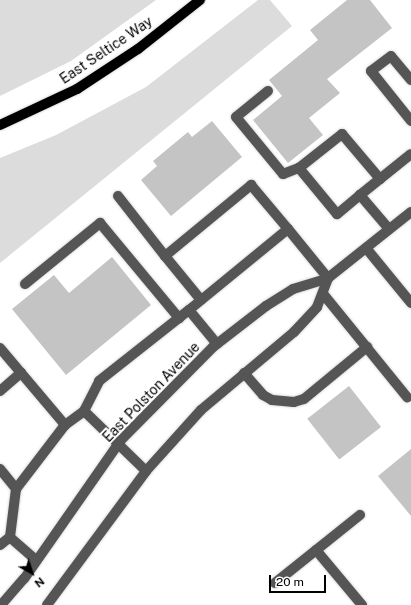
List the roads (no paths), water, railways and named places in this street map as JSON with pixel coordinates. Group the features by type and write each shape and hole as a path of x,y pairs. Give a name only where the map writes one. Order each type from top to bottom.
{"main road":[{"name":"East Seltice Way","path":"0,125 77,89 138,49 200,0"}],"street":[{"path":"411,80 391,56 371,71 411,121"},
{"path":"268,91 236,117 283,174 299,168 342,134 380,179"},
{"path":"299,168 337,214 411,154"},
{"path":"47,605 146,471 201,410 294,332 317,307 324,295 328,278 251,185 166,256"},
{"path":"360,195 389,230"},
{"path":"118,196 201,300"},
{"name":"East Polston Avenue","path":"1,605 24,579 119,443 217,344 266,306 293,289 328,278 411,212"},
{"path":"24,284 100,223 178,318"},
{"path":"0,545 10,537 16,489 65,425 84,411 99,381 288,229"},
{"path":"366,248 411,303"},
{"path":"324,295 407,397"},
{"path":"189,310 217,344"},
{"path":"244,373 263,395 272,400 294,402 304,399 367,347"},
{"path":"0,348 65,425"},
{"path":"0,391 21,373"},
{"path":"84,411 119,443 146,471"},
{"path":"0,469 16,489"},
{"path":"275,583 360,515"},
{"path":"10,537 36,560"},
{"path":"316,550 362,605"}]}
